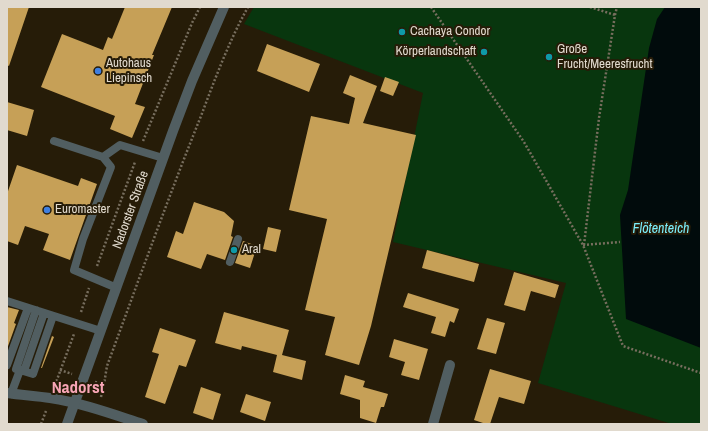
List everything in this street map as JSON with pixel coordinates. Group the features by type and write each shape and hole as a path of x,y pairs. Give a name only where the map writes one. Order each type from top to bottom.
{"street":[{"name":"Nadorster Straße","path":"67,424 163,158 192,81 224,7"},
{"path":"433,424 450,365"},
{"path":"9,394 50,398 74,403 98,409 143,424"}],"lane":[{"path":"54,141 103,157 111,167 83,239 74,270 117,288"},
{"path":"103,157 120,145 163,158"},
{"path":"230,262 238,239"},
{"path":"7,301 101,331"},
{"path":"28,308 20,318 7,365 20,370 33,374 53,316"},
{"path":"9,394 20,370 40,312"}],"path":[{"path":"41,424 92,278 139,151 200,7"},
{"path":"98,409 107,366 168,202 212,87 240,21 248,7"},
{"path":"431,7 524,142 584,245 623,346 701,373"},
{"path":"590,7 615,15"},
{"path":"584,245 599,118 617,7"},
{"path":"584,245 620,242"}],"green space":[{"path":"254,7 701,7 701,424 672,424 538,383 566,283 393,242 423,93 244,24"}],"water":[{"name":"Flötenteich","path":"665,7 701,7 701,348 626,319 620,215 628,190 649,48 657,19"}],"building":[{"path":"7,7 29,7 9,66 7,65"},
{"name":"Autohaus Liepinsch","path":"125,7 172,7 152,55 154,55 135,104 145,107 132,138 110,129 115,116 41,87 62,34 103,50 108,37 112,39"},
{"path":"267,44 320,64 309,92 257,71"},
{"path":"350,75 377,86 363,123 416,135 371,326 359,365 325,355 335,317 305,310 327,219 289,210 311,116 349,124 355,98 343,93"},
{"path":"385,77 399,82 393,96 380,91"},
{"path":"7,102 34,110 27,136 7,130"},
{"name":"Euromaster","path":"17,165 78,186 81,178 97,184 70,260 43,250 49,234 25,226 18,245 7,241 7,194"},
{"path":"194,202 224,212 234,221 231,236 233,237 225,260 207,254 201,269 167,257 176,231 183,234"},
{"path":"268,227 281,230 276,252 263,249"},
{"path":"243,241 257,246 250,268 235,263"},
{"path":"427,250 479,264 474,282 422,268"},
{"path":"514,272 559,285 555,298 531,291 525,311 504,305"},
{"path":"408,293 459,309 454,323 450,321 445,337 431,333 436,317 403,307"},
{"path":"7,307 19,310 14,323 16,324 7,349"},
{"path":"224,312 289,330 282,355 306,361 302,380 273,372 277,355 242,346 241,350 215,343"},
{"path":"487,318 505,323 496,354 477,349"},
{"path":"160,328 196,340 186,367 179,365 165,404 145,397 159,354 152,352"},
{"path":"52,336 54,337 41,368"},
{"path":"394,339 428,349 419,380 401,375 405,362 389,357"},
{"path":"490,369 531,381 524,404 499,397 490,424 486,424 474,420"},
{"path":"345,375 365,381 363,387 388,394 384,407 381,407 376,423 360,418 360,400 340,394"},
{"path":"201,387 221,394 213,420 193,413"},
{"path":"246,394 271,402 265,421 240,412"}],"place":[{"name":"Cachaya Condor","path":"402,32"},
{"name":"Körperlandschaft","path":"484,52"},
{"name":"Große Frucht/Meeresfrucht","path":"549,57"},
{"name":"Autohaus Liepinsch","path":"98,71"},
{"name":"Euromaster","path":"47,210"},
{"name":"Aral","path":"234,250"}],"district":[{"name":"Nadorst","path":"78,388"}]}
